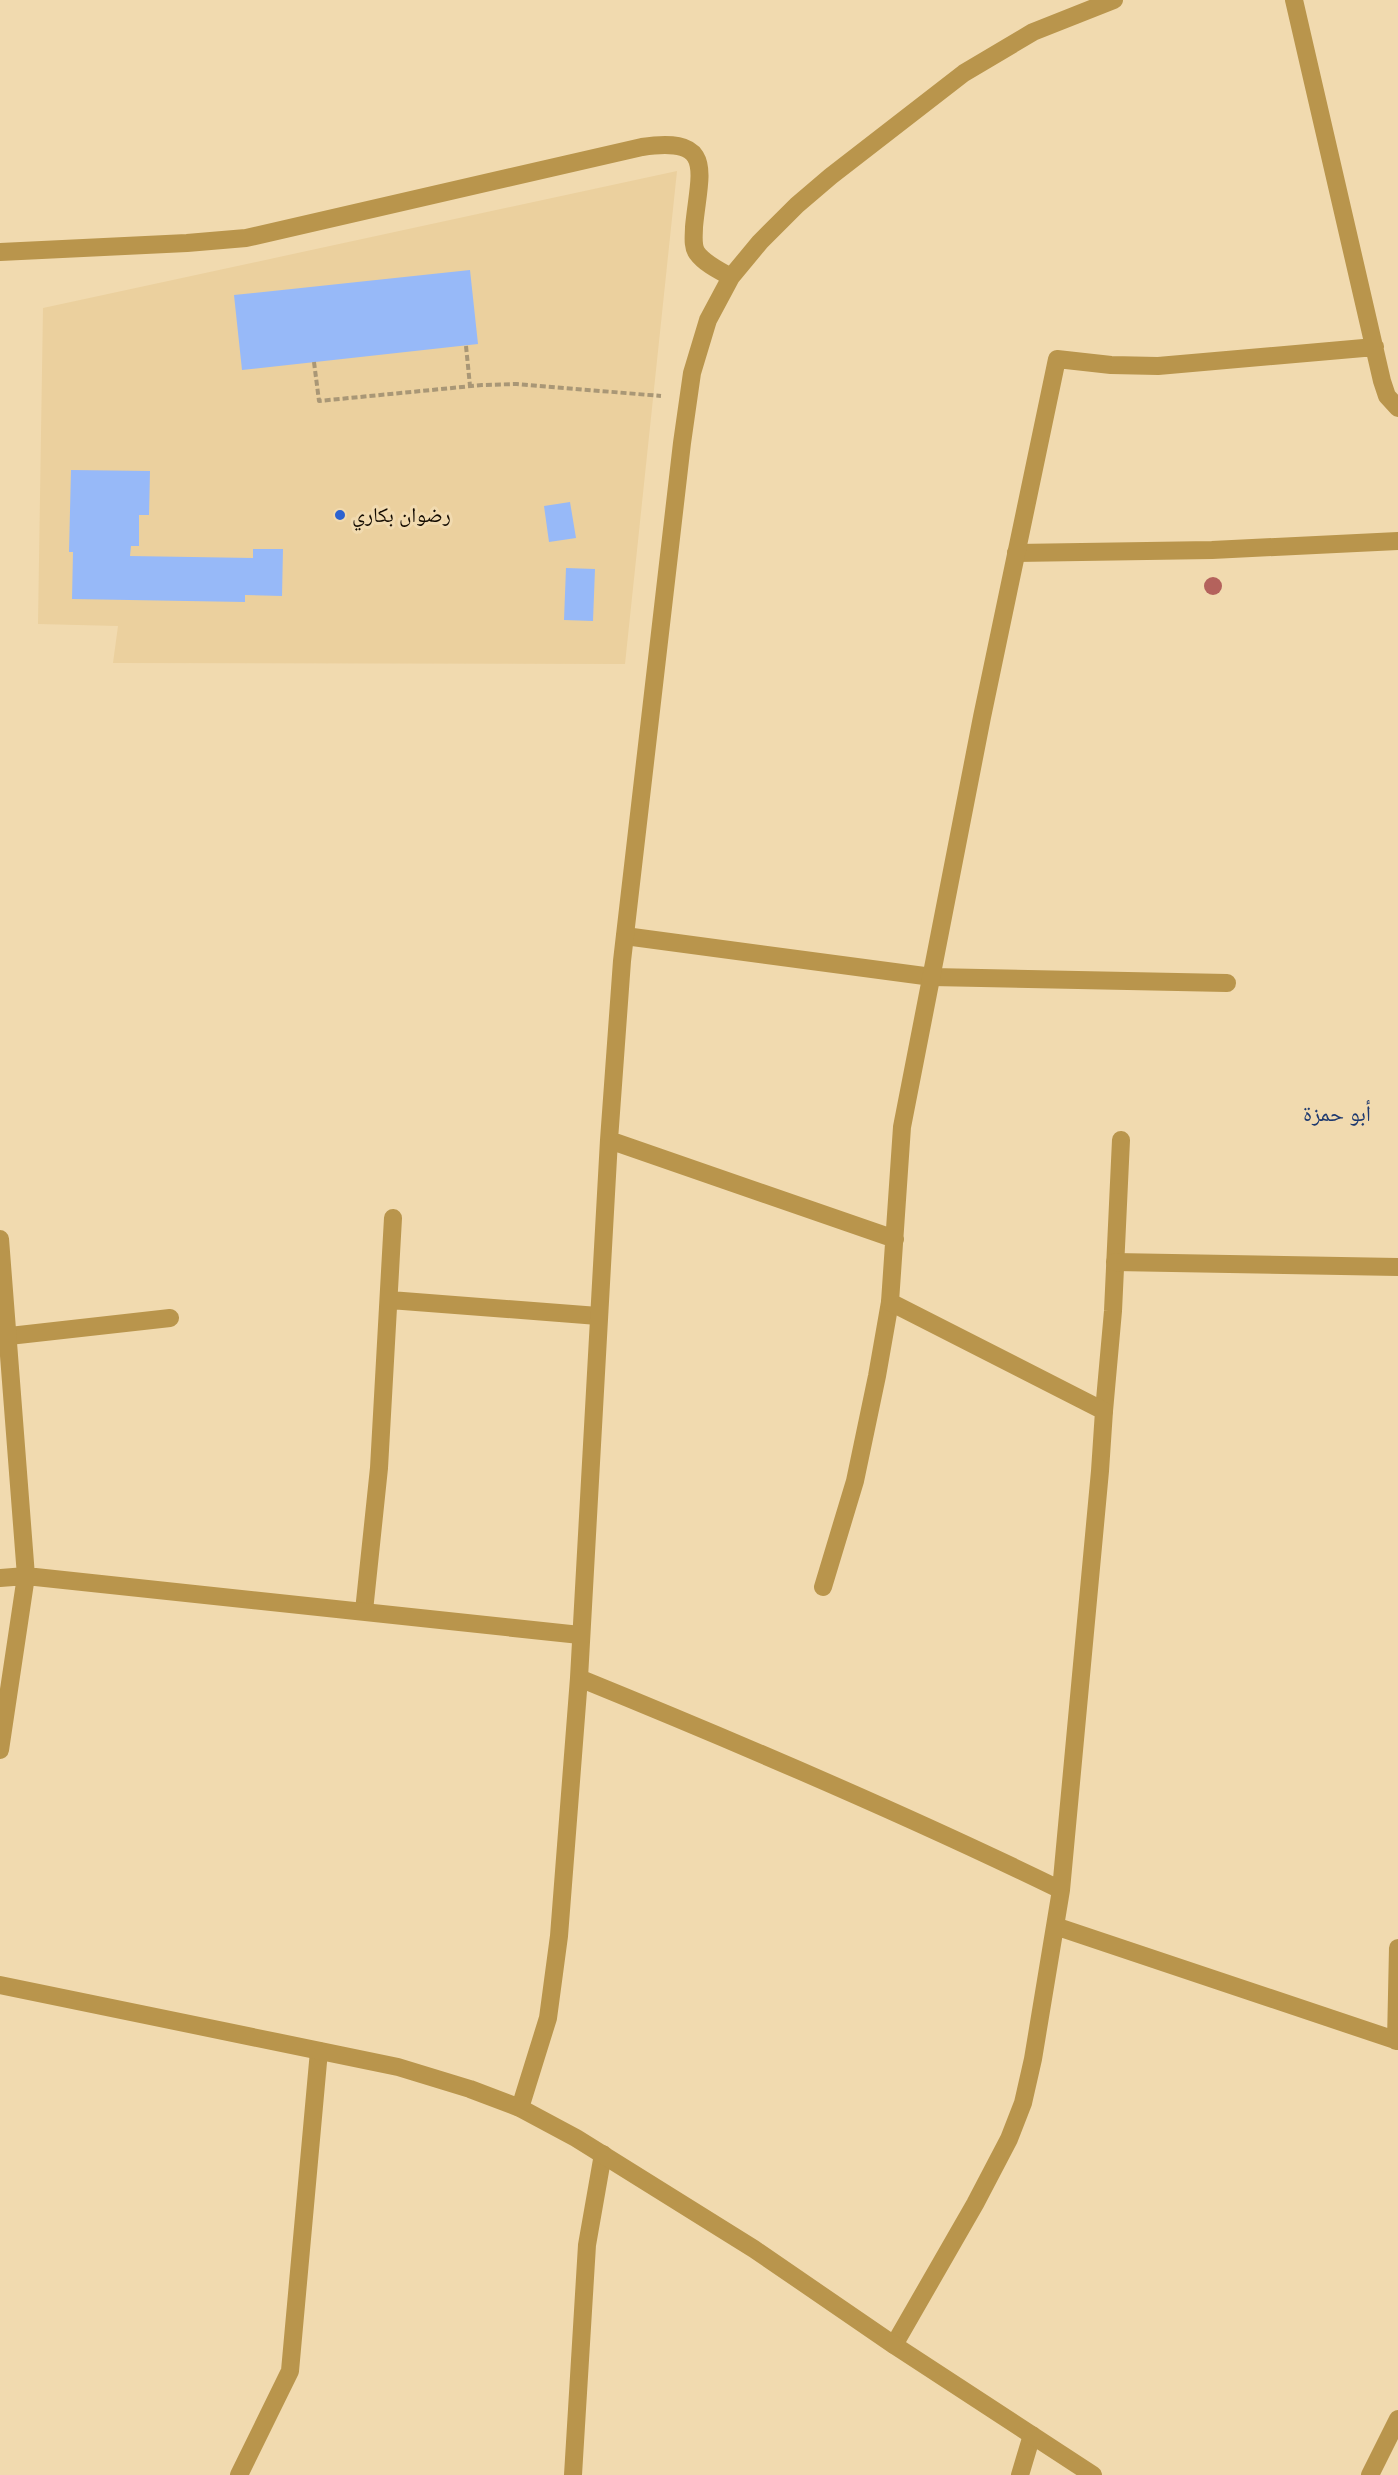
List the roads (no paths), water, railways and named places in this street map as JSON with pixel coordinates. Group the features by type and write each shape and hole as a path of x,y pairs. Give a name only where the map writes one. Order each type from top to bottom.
{"street":[{"path":"520,2108 552,1999 559,1936 579,1678 598,1316 625,936 692,373 708,320 731,277 760,242 797,205 964,73 1033,32 1114,0"},
{"path":"1294,0 1387,396 1398,408"},
{"path":"0,252 246,238 642,147 677,145 690,150 698,160 700,172 693,242 697,253 707,263 731,277"},
{"path":"823,1587 855,1481 877,1376 890,1302 902,1127 1057,359 1112,365 1158,366 1376,346"},
{"path":"1016,554 1212,550 1398,541"},
{"path":"625,936 932,976 1227,983"},
{"path":"609,1140 895,1239"},
{"path":"894,2345 975,2204 1009,2139 1020,2112 1033,2059 1061,1890 1113,1311 1121,1140"},
{"path":"364,1611 378,1468 390,1300 393,1218"},
{"path":"0,1239 4,1337 26,1576 0,1750"},
{"path":"1115,1262 1398,1267"},
{"path":"390,1300 598,1316"},
{"path":"890,1302 1104,1411"},
{"path":"4,1337 170,1318"},
{"path":"0,1578 26,1576 580,1635"},
{"path":"579,1678 731,1741 985,1853 1061,1890"},
{"path":"1055,1926 1397,2041 1398,1948"},
{"path":"0,1985 398,2067 470,2089 520,2108 603,2154 754,2249 894,2345 1093,2475"},
{"path":"239,2475 290,2371 319,2050"},
{"path":"573,2475 587,2245 603,2154"},
{"path":"1370,2475 1398,2419"},
{"path":"1020,2475 1032,2435"}],"place":[{"name":"رضوان بكاري","path":"340,515"}],"district":[{"name":"أبو حمزة","path":"1337,1113"}]}
